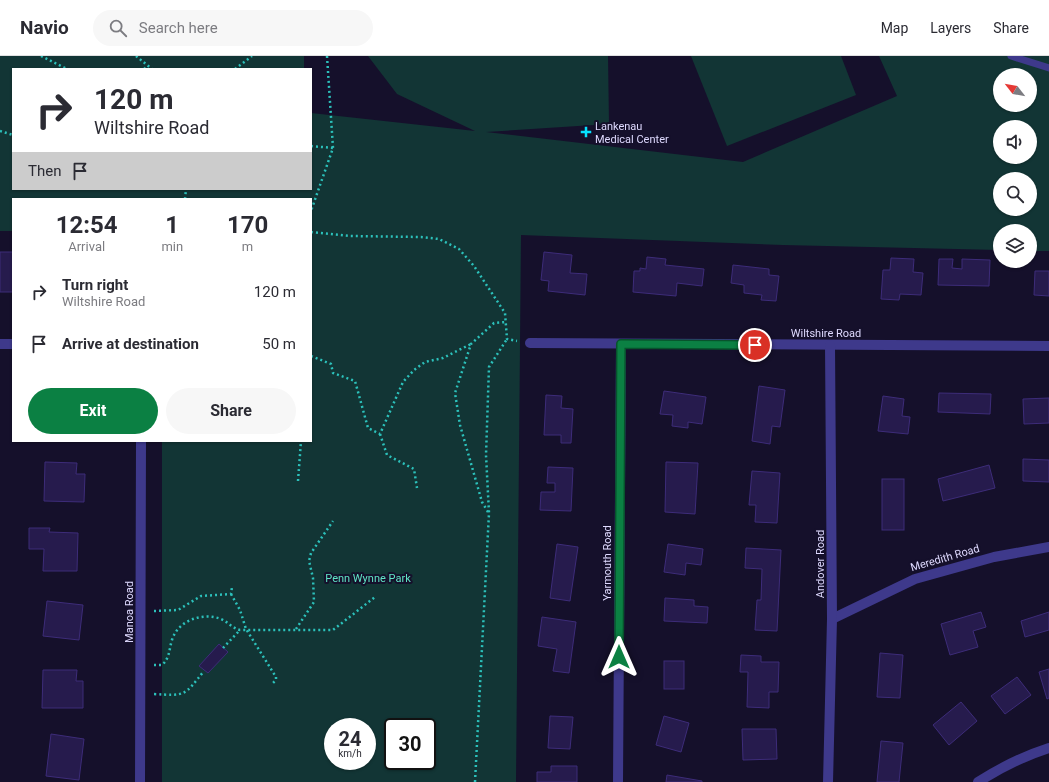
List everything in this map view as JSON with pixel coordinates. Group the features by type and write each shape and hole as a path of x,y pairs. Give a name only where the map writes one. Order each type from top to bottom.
{"street":[{"name":"Wiltshire Road","path":"530,343 1049,346"},
{"path":"0,344 12,344"},
{"name":"Yarmouth Road","path":"618,782 621,344"},
{"name":"Andover Road","path":"828,782 832,619 830,345"},
{"name":"Manoa Road","path":"140,782 141,442"},
{"name":"Meredith Road","path":"832,619 915,579 994,557 1049,547"},
{"path":"978,782 993,772 1031,754 1049,748"}],"lane":[{"path":"1011,56 1049,68"}],"path":[{"path":"41,56 65,68"},
{"path":"136,56 151,68"},
{"path":"236,68 252,56"},
{"path":"312,207 332,148 327,56"},
{"path":"0,132 12,135"},
{"path":"312,146 332,148"},
{"path":"312,232 350,236 389,235 439,239 459,249 474,266 505,313 507,339 489,367 486,455 489,513 475,782"},
{"path":"417,488 414,469 387,455 380,434 403,382 410,374 425,362 443,358 471,344 494,323 506,322"},
{"path":"507,339 530,343"},
{"path":"471,344 455,393 460,425 482,502 489,513"},
{"path":"312,356 331,364 334,373 355,382 368,428 380,434"},
{"path":"298,481 301,442"},
{"path":"296,630 314,602 313,578 309,561 311,553 333,520"},
{"path":"232,587 231,594 240,610 246,629 276,677 276,680 272,684"},
{"path":"141,611 178,610 200,596 210,594 231,594"},
{"path":"141,664 162,665 167,661 172,639 177,630 186,622 198,616 211,616 223,619 233,628 240,630 333,630 375,597"},
{"path":"223,648 240,630"},
{"path":"141,693 179,695 189,690 204,670"}],"green space":[{"name":"Penn Wynne Park","path":"0,56 304,56 304,68 12,68 12,190 312,190 312,113 475,131 397,94 368,56 608,56 609,124 486,132 743,162 897,96 879,56 1049,56 1049,251 1037,251 1037,224 993,224 993,250 783,245 521,235 516,782 162,782 162,442 312,442 312,198 12,198 12,231 0,231"},
{"path":"691,56 841,56 856,95 727,146"}],"building":[{"path":"0,252 12,252 12,292 0,292"},
{"path":"544,252 572,255 570,273 587,274 585,295 548,291 549,281 541,280"},
{"path":"647,257 666,259 665,265 704,269 702,286 677,283 676,296 633,292 634,271 640,271 640,268 646,269"},
{"path":"891,258 914,259 913,272 923,273 921,295 900,294 899,300 881,299 883,270 890,270"},
{"path":"939,259 953,259 952,268 962,269 962,259 990,260 989,286 938,285"},
{"path":"733,265 769,269 769,275 779,276 776,301 761,300 762,295 744,293 744,285 731,283"},
{"path":"1035,271 1049,271 1049,296 1034,295"},
{"path":"759,386 785,390 780,427 772,426 770,444 752,441"},
{"path":"664,391 706,397 702,424 688,422 688,428 672,426 673,415 660,414"},
{"path":"939,393 991,394 990,414 938,412"},
{"path":"546,395 562,396 561,408 573,409 571,443 561,443 561,435 544,435"},
{"path":"883,396 904,399 902,416 910,417 908,434 878,431"},
{"path":"1049,398 1049,423 1024,424 1023,399"},
{"path":"1023,459 1049,460 1049,482 1023,481"},
{"path":"45,462 77,463 76,474 85,474 84,502 44,501"},
{"path":"666,462 698,463 695,514 665,512"},
{"path":"989,465 995,488 943,501 938,479"},
{"path":"548,467 573,468 571,511 540,510 541,492 555,492 555,483 547,483"},
{"path":"752,471 780,473 777,523 755,522 756,505 749,505"},
{"path":"882,479 904,479 904,530 882,530"},
{"path":"29,528 50,528 49,532 78,533 77,571 43,571 44,549 29,549"},
{"path":"557,544 578,547 570,601 550,598"},
{"path":"668,544 703,549 701,565 686,563 685,575 664,572"},
{"path":"746,548 781,550 777,631 755,630 757,600 761,600 762,569 745,568"},
{"path":"665,598 694,600 694,606 708,607 707,623 664,621"},
{"path":"47,601 83,605 79,640 43,636"},
{"path":"981,612 986,627 973,631 978,647 950,655 941,624"},
{"path":"1049,612 1049,630 1025,637 1021,621"},
{"path":"542,617 576,622 569,673 553,671 557,649 538,646"},
{"path":"219,644 228,652 208,673 199,666"},
{"path":"880,653 903,655 900,698 877,697"},
{"path":"741,655 761,656 761,662 779,662 778,692 769,692 769,708 747,707 748,672 740,672"},
{"path":"664,661 684,661 684,689 664,689"},
{"path":"1049,669 1049,698 1047,699 1039,672"},
{"path":"43,670 77,670 76,681 83,681 83,708 42,708"},
{"path":"1017,677 1031,695 1005,714 991,696"},
{"path":"961,702 977,721 949,745 933,725"},
{"path":"550,716 573,717 570,749 548,748"},
{"path":"664,716 689,723 681,752 656,745"},
{"path":"742,729 776,729 777,759 743,760"},
{"path":"51,734 84,739 79,780 46,776"},
{"path":"881,741 903,743 899,782 877,782"},
{"path":"551,766 577,766 577,782 537,782 537,772 551,772"},
{"path":"667,775 702,781 702,782 666,782"}],"place":[{"name":"Lankenau Medical Center","path":"586,132"}],"route":[{"path":"619,657 621,344 755,345"}]}
